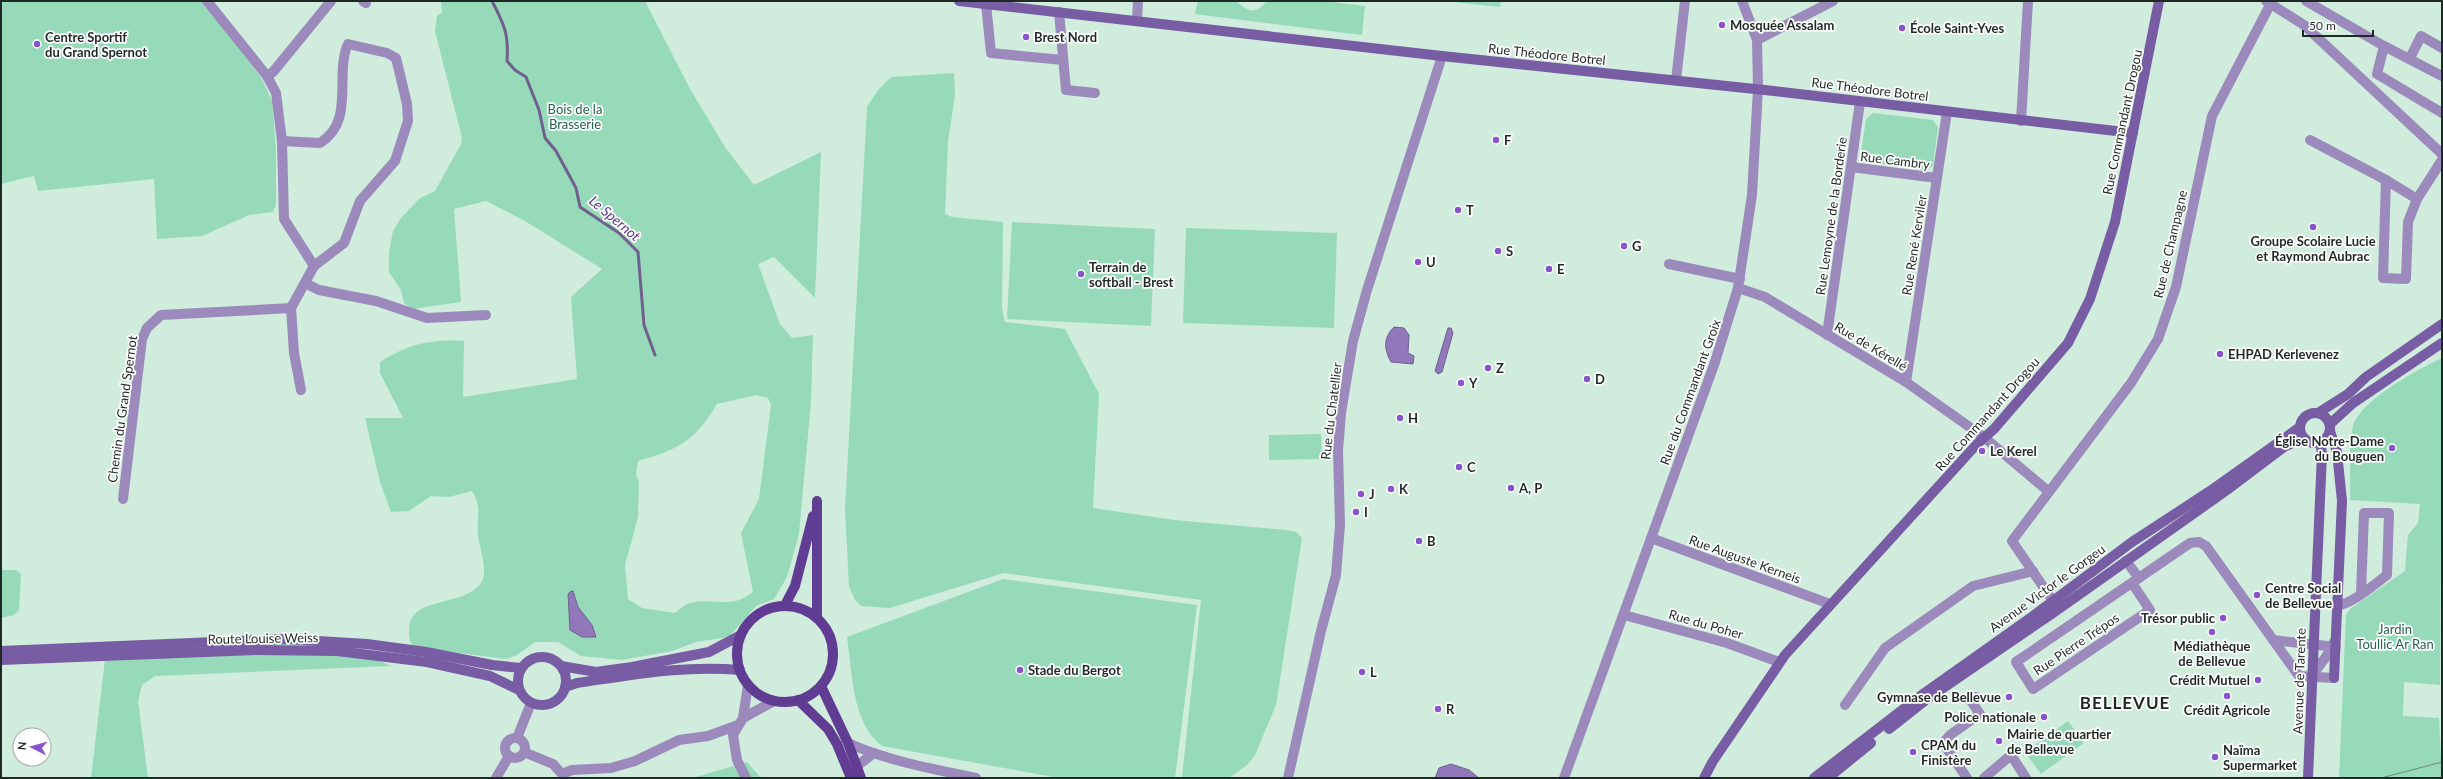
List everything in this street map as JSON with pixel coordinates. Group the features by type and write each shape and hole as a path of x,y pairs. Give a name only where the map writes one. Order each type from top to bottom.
{"main road":[{"name":"Rue Théodore Botrel","path":"959,1 1137,20 1442,56 1758,89 2133,133"},
{"name":"Rue Commandant Drogou","path":"1704,778 1713,761 1779,662 1830,604 1984,438 2068,343 2090,299 2115,222 2156,24 2158,1"},
{"path":"2442,324 2366,377 2348,394 2318,413 2305,416 2300,427 2304,438 2311,442 2320,442 2327,438 2330,427 2353,404 2442,343"},
{"path":"2318,413 2326,417 2337,452 2342,501 2336,636 2334,647 2334,678"},
{"name":"Avenue Victor le Gorgeu","path":"1814,778 1923,694 2053,601 2132,542 2216,487 2300,427"},
{"name":"Avenue Victor le Gorgeu","path":"1828,778 1927,699 2227,490 2284,446 2304,438"},
{"name":"Avenue de Tarente","path":"2308,778 2322,453 2320,442"},
{"path":"785,605 795,586 817,501 817,618"},
{"path":"785,605 807,611 817,618 826,629 832,644 833,659 829,673 821,686 810,695 798,700 774,701 763,697 748,685 740,670 737,646 740,635 748,623 758,614 771,607 785,605"},
{"path":"561,666 596,672 632,667 710,652 740,635"},
{"name":"Route Louise Weiss","path":"1,651 286,639 367,644 426,652 492,666 521,668"},
{"name":"Route Louise Weiss","path":"1,660 257,650 337,651 427,662 490,676 519,690"},
{"path":"566,687 566,676 561,666 553,659 543,657 533,658 521,668 518,679 519,690 531,703 543,705 555,702 566,687 577,683 668,669 702,668 740,670"},
{"path":"821,686 848,743 861,778"},
{"path":"798,700 828,729 837,744 851,778"}],"street":[{"path":"208,1 267,76 276,93 282,141 284,219 314,266"},
{"path":"267,76 273,72 331,1"},
{"path":"1137,20 1138,1"},
{"path":"1676,80 1684,1"},
{"name":"Rue du Commandant Groix","path":"1564,778 1728,323 1739,283 1752,195 1758,89 1757,40 1742,1"},
{"path":"1757,40 1832,1"},
{"path":"2022,121 2028,1"},
{"path":"2306,1 2384,46 2410,58 2442,76"},
{"path":"2268,2 2304,25 2442,154"},
{"name":"Rue de Champagne","path":"2053,601 2012,541 2048,491 2131,383 2158,339 2176,287 2212,116 2268,2"},
{"path":"986,4 991,52 1063,60"},
{"path":"1059,12 1066,90 1095,92"},
{"path":"2410,58 2421,36 2442,48"},
{"path":"282,141 320,143 335,130 344,92 343,56 348,44 387,53 396,58 407,104 408,121 395,161 360,202 344,243 314,266 291,308 294,353 301,390"},
{"path":"2372,88 2384,46"},
{"name":"Rue du Chatellier","path":"1286,777 1336,575 1340,525 1338,450 1341,413 1353,341 1367,290 1442,56"},
{"path":"2377,74 2442,113"},
{"name":"Rue Lemoyne de la Borderie","path":"1827,334 1860,102"},
{"name":"Rue René Kerviler","path":"1906,382 1947,112"},
{"path":"2310,140 2386,180 2417,199"},
{"path":"2386,180 2383,278 2406,279 2408,222 2417,199 2442,160"},
{"name":"Rue Cambry","path":"1851,167 1937,178"},
{"name":"Rue de Kérellé","path":"1669,264 1739,283 1827,334 1906,382 1984,438 2048,491"},
{"path":"305,283 320,290 376,301 428,318 486,315"},
{"name":"Chemin du Grand Spernot","path":"123,499 142,339 147,328 161,315 291,308"},
{"path":"2337,606 2349,602 2361,594 2387,575 2389,513 2364,513 2361,594"},
{"name":"Rue Auguste Kerneis","path":"1651,538 1830,604"},
{"name":"Rue Pierre Trépos","path":"2126,561 2135,581 2150,610 2033,690 2016,662 2135,581 2190,543 2199,542 2206,546 2299,676 2312,677"},
{"path":"1845,705 1885,648 1973,586 2033,571"},
{"name":"Rue du Poher","path":"1624,615 1727,643 1779,662"},
{"path":"2273,640 2313,646 2334,647 2330,654 2320,663 2312,677 2334,678"},
{"path":"746,778 733,746 733,735 740,722 748,685"},
{"path":"1967,778 1947,750 1945,741 1950,735 1980,714 1971,701 1976,697"},
{"path":"524,752 553,764 562,774 572,770 611,768 635,761 679,740 708,736 740,722 774,701"},
{"path":"517,738 531,703"},
{"path":"517,738 525,745 524,752 519,757 509,756 505,751 506,744 510,739 517,738"},
{"path":"848,743 874,753 976,778"},
{"path":"857,766 874,753"},
{"path":"1984,778 2011,755 2026,778"},
{"path":"496,778 509,756"}],"green space":[{"path":"1,1 203,1 262,79 272,101 276,150 276,204 273,212 249,215 202,236 157,239 154,179 38,191 34,176 1,184"},
{"name":"Bois de la Brasserie","path":"441,1 645,1 690,89 725,147 754,185 821,152 815,298 774,257 758,264 780,324 792,338 813,335 811,402 799,534 787,577 774,599 756,606 729,637 696,642 672,651 622,660 581,656 558,642 535,642 517,655 506,659 413,647 412,645 409,629 412,618 419,611 428,606 462,596 473,591 481,583 484,573 484,566 478,535 478,507 472,491 449,497 431,496 409,511 391,512 380,482 365,418 403,418 380,373 380,362 401,351 420,344 441,341 464,341 463,397 577,379 571,297 602,269 525,221 486,201 454,209 461,302 413,309 404,303 401,290 389,272 389,252 393,231 401,218 420,198 435,191 461,144 462,138 435,31 437,16 442,12","holes":["756,395 768,398 771,405 759,499 741,533 753,592 745,597 730,602 707,601 690,603 675,613 642,608 628,599 625,565 638,517 639,482 636,475 638,461 675,448 693,436 709,417 717,404","573,591 578,607 592,626 596,637 582,637 569,625"]},
{"path":"1198,1 1236,1 1248,10 1255,10 1267,1 1323,1 1365,6 1362,35 1195,14"},
{"path":"1445,1 1501,1 1500,7"},
{"path":"954,73 955,95 948,142 945,214 952,217 1003,222 1002,309 1005,322 1065,329 1099,394 1093,508 1174,520 1286,530 1296,532 1302,538 1276,705 1255,755 1247,765 1229,778 1182,777 1201,600 1004,573 890,608 861,606 855,600 849,587 845,509 867,107 878,90 891,77"},
{"path":"1873,113 1933,120 1938,127 1933,166 1925,171 1864,161 1861,153 1866,119"},
{"name":"Terrain de softball - Brest","path":"1012,222 1155,229 1151,326 1007,319"},
{"path":"1186,228 1337,233 1334,328 1183,323"},
{"name":"Jardin Toullic Ar Ran","path":"2442,358 2440,685 2404,682 2403,716 2439,718 2442,778 2339,778 2346,615 2350,609 2405,571 2408,535 2418,523 2420,504 2350,500 2351,434 2358,416 2378,396 2405,377"},
{"path":"1321,434 1322,459 1269,460 1269,435"},
{"path":"1,570 16,570 21,574 19,610 14,615 1,618"},
{"name":"Stade du Bergot","path":"1003,579 1197,605 1175,778 1059,778 882,746 872,736 859,711 855,696 847,637"},
{"path":"267,643 344,646 391,666 155,676 142,685 138,701 148,778 91,778 106,651"},
{"path":"2068,721 2084,743 2041,774 2025,752"},
{"path":"747,762 761,778 693,778"}],"shaded area":[{"path":"1394,327 1404,328 1409,335 1408,353 1414,356 1413,364 1391,362 1387,353 1386,339"},
{"path":"1448,328 1451,328 1453,333 1442,372 1438,374 1435,371"},
{"path":"573,591 578,607 592,625 596,637 582,637 570,630 568,594"},
{"path":"1451,764 1469,770 1479,778 1435,778 1439,768"}],"waterway":[{"name":"Le Spernot","path":"492,1 505,30 507,61 515,70 526,77 539,110 545,138 556,151 576,188 580,207 619,233 638,252 644,325 655,355"}],"tram line":[{"path":"2381,778 2442,762"}],"place":[{"name":"Mosquée Assalam","path":"1722,25"},
{"name":"École Saint-Yves","path":"1902,28"},
{"name":"Brest Nord","path":"1026,37"},
{"name":"Centre Sportif du Grand Spernot","path":"37,44"},
{"name":"F","path":"1496,140"},
{"name":"T","path":"1458,210"},
{"name":"Groupe Scolaire Lucie et Raymond Aubrac","path":"2313,227"},
{"name":"G","path":"1624,246"},
{"name":"S","path":"1498,251"},
{"name":"U","path":"1418,262"},
{"name":"E","path":"1549,269"},
{"name":"Terrain de softball - Brest","path":"1081,274"},
{"name":"EHPAD Kerlevenez","path":"2220,354"},
{"name":"Z","path":"1488,368"},
{"name":"D","path":"1587,379"},
{"name":"Y","path":"1461,383"},
{"name":"H","path":"1400,418"},
{"name":"Église Notre-Dame du Bouguen","path":"2392,448"},
{"name":"Le Kerel","path":"1982,451"},
{"name":"C","path":"1459,467"},
{"name":"A, P","path":"1511,488"},
{"name":"K","path":"1391,489"},
{"name":"J","path":"1361,494"},
{"name":"I","path":"1356,512"},
{"name":"B","path":"1419,541"},
{"name":"Centre Social de Bellevue","path":"2257,595"},
{"name":"Trésor public","path":"2223,618"},
{"name":"Médiathèque de Bellevue","path":"2212,632"},
{"name":"Stade du Bergot","path":"1020,670"},
{"name":"L","path":"1362,672"},
{"name":"Crédit Mutuel","path":"2258,680"},
{"name":"Crédit Agricole","path":"2227,696"},
{"name":"Gymnase de Bellevue","path":"2009,697"},
{"name":"R","path":"1438,709"},
{"name":"Police nationale","path":"2044,717"},
{"name":"Mairie de quartier de Bellevue","path":"1999,741"},
{"name":"CPAM du Finistère","path":"1913,752"},
{"name":"Naïma Supermarket","path":"2215,757"}],"district":[{"name":"BELLEVUE","path":"2125,702"}]}
